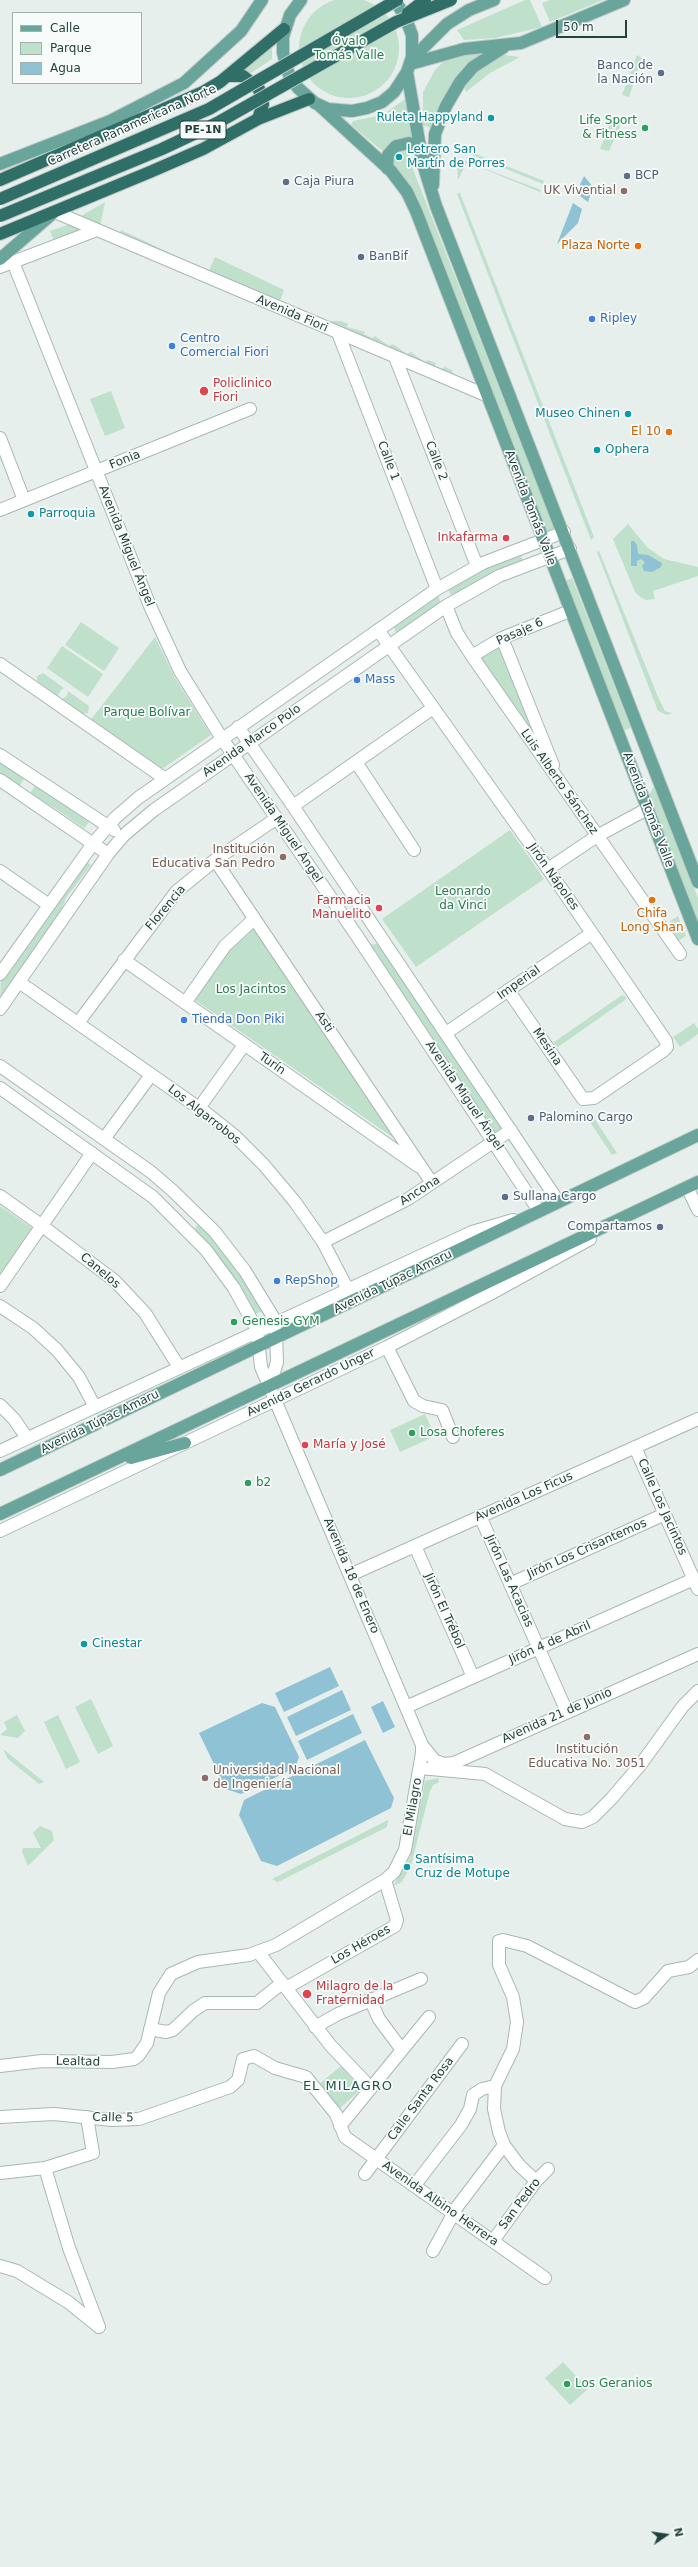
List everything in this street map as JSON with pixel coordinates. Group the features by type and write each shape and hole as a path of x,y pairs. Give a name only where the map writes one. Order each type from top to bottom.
{"highway":[{"name":"Carretera Panamericana Norte","path":"0,198 152,136 209,109 397,0"},
{"path":"396,22 425,0"},
{"name":"PE-1N","path":"0,216 162,149 217,123 396,22 451,0"},
{"path":"0,180 112,126 190,99 228,76 284,29"},
{"path":"228,76 243,76 258,89 263,104 258,119"},
{"path":"0,234 203,149 258,119 309,99"}],"main road":[{"path":"0,164 112,126 184,83 241,31 262,0"},
{"path":"290,0 290,15"},
{"path":"301,0 290,15 284,29 282,45 286,68 298,88 309,99 320,106 344,111 367,108 382,102 394,92 409,65 447,24 469,10 494,0"},
{"path":"394,0 404,14 410,28 412,42 409,65"},
{"path":"409,65 464,49 507,46 521,43 624,0"},
{"path":"436,206 433,174 434,142 446,106 460,82 473,67 487,56 507,46"},
{"name":"Avenida Tomás Valle","path":"409,65 420,148 426,178 698,882"},
{"name":"Avenida Tomás Valle","path":"320,106 387,168 407,192 416,211 542,540 698,939"},
{"path":"387,168 388,155 396,146 409,143 420,148"},
{"path":"0,259 55,212"},
{"name":"Avenida Túpac Amaru","path":"0,1470 698,1135"},
{"path":"0,1514 693,1185"},
{"path":"97,1468 185,1443"}],"street":[{"name":"Avenida Fiori","path":"55,212 488,396"},
{"path":"0,267 97,230"},
{"name":"Avenida Miguel Ángel","path":"13,262 169,650 221,738 359,939 540,1210"},
{"name":"Calle 1","path":"338,333 437,589"},
{"name":"Calle 2","path":"395,357 477,566"},
{"name":"Fonia","path":"0,510 250,409"},
{"path":"0,438 24,500"},
{"name":"Avenida Marco Polo","path":"1,971 92,845 127,807 164,778 437,589 477,566 564,532"},
{"name":"Avenida Marco Polo","path":"0,1009 108,854 124,835 154,810 388,645 446,606 499,576 570,549"},
{"name":"Luis Alberto Sánchez","path":"446,606 457,633 472,656 596,836 680,954"},
{"name":"Pasaje 6","path":"472,656 502,638 570,611"},
{"name":"Jirón Nápoles","path":"378,630 548,869 666,1041 667,1046 663,1051 594,1098 587,1100"},
{"path":"502,638 556,778"},
{"path":"0,664 164,778"},
{"path":"330,664 341,679"},
{"path":"306,681 317,695"},
{"path":"284,696 294,711"},
{"path":"293,806 434,708"},
{"name":"Avenida Miguel Ángel","path":"238,727 248,744 293,806 375,927 558,1201"},
{"path":"0,755 108,827 124,835"},
{"path":"356,762 414,850"},
{"path":"0,780 92,845 108,854"},
{"path":"548,869 596,836 647,809"},
{"name":"Florencia","path":"78,1023 176,892 215,860 277,818"},
{"name":"Asti","path":"215,860 432,1183"},
{"path":"0,871 49,905"},
{"path":"185,1003 226,946 254,919"},
{"path":"359,939 375,927"},
{"name":"Imperial","path":"446,1033 592,933"},
{"name":"Turín","path":"124,960 405,1159 420,1167"},
{"name":"Los Algarrobos","path":"20,982 198,1108 235,1136 264,1165 295,1202 323,1242 347,1288"},
{"name":"Mesina","path":"508,990 580,1097 587,1100"},
{"path":"198,1108 244,1045"},
{"path":"0,1066 151,1172 195,1211 245,1271 274,1322 276,1338 276,1368 270,1386"},
{"path":"104,1139 151,1075"},
{"path":"0,1088 153,1197 183,1224 220,1268 249,1313 257,1330"},
{"name":"Ancona","path":"323,1242 399,1204 511,1130"},
{"path":"0,1286 92,1153"},
{"path":"693,1185 698,1210"},
{"name":"Canelos","path":"0,1196 42,1224 116,1281 145,1313 179,1367"},
{"path":"183,1224 195,1211"},
{"path":"0,1451 347,1288 472,1232 528,1216"},
{"name":"Avenida Gerardo Unger","path":"0,1532 387,1346 589,1240 615,1221"},
{"path":"0,1306 33,1328 57,1350 79,1377 95,1406"},
{"name":"Avenida 18 de Enero","path":"257,1330 261,1367 422,1744 420,1768"},
{"path":"387,1346 414,1400 423,1406 442,1410 453,1437"},
{"path":"0,1405 14,1419 26,1438"},
{"name":"Avenida Los Ficus","path":"350,1575 698,1420"},
{"name":"Calle Los Jacintos","path":"635,1447 696,1584"},
{"name":"Jirón Los Crisantemos","path":"510,1584 665,1514"},
{"name":"Jirón Las Acacias","path":"480,1516 567,1712"},
{"name":"Jirón El Trébol","path":"416,1546 473,1677"},
{"name":"Jirón 4 de Abril","path":"406,1707 538,1648 696,1584"},
{"name":"Avenida 21 de Junio","path":"422,1744 435,1760 444,1764 454,1762 698,1654"},
{"name":"El Milagro","path":"147,2043 159,1993 171,1974 198,1962 260,1952 302,1932 385,1880 396,1868 405,1850 420,1768 485,1774 565,1820 582,1822 592,1817 612,1798 641,1764 682,1706 698,1691"},
{"name":"Los Héroes","path":"150,2029 166,2032 173,2030 193,2010 205,2003 257,2003 284,1986 395,1926 397,1920 385,1880"},
{"path":"536,2181 519,2165 504,2145 498,2132 494,2109 495,2086 513,2049 517,2030 513,1997 500,1968 498,1943 503,1940 542,1953 635,2002 644,1998 668,1971 689,1967 698,1960"},
{"path":"260,1952 315,2027 370,2087"},
{"path":"315,2027 370,1999 421,1979"},
{"path":"370,1999 379,2019 402,2050"},
{"path":"340,2126 370,2087 429,2017"},
{"name":"Lealtad","path":"0,2066 42,2061 128,2061 138,2056 147,2043"},
{"name":"Calle Santa Rosa","path":"365,2174 462,2044"},
{"name":"Avenida Albino Herrera","path":"240,2076 241,2062 252,2056 275,2068 303,2076 312,2082 333,2111 345,2137 545,2278"},
{"name":"Calle 5","path":"0,2117 54,2114 126,2120 155,2115 230,2087 240,2076"},
{"path":"414,2186 461,2125 470,2109 475,2093 495,2086"},
{"path":"0,2173 45,2168 93,2153 87,2117"},
{"path":"433,2251 453,2213 504,2145"},
{"path":"0,2266 17,2271 62,2298 99,2327 70,2248 45,2168"},
{"name":"San Pedro","path":"493,2241 536,2181 548,2169"}],"green space":[{"name":"Óvalo Tomás Valle","path":"339,-1 359,-1 377,7 390,20 398,38 398,58 390,76 377,89 359,97 339,97 321,89 308,76 300,58 300,38 308,20 321,7"},
{"path":"525,0 530,0 542,27 495,38 464,40 457,30"},
{"path":"550,0 603,0 550,22 542,3"},
{"path":"272,43 272,59 248,75 238,71"},
{"path":"486,52 449,88 438,109 431,128 423,125 423,92 435,70 442,63 459,55"},
{"path":"497,54 520,57 490,73 466,92 464,87 467,79"},
{"path":"637,55 642,58 629,97 622,95"},
{"path":"407,98 410,101 411,137 385,153 351,125 353,121 382,115"},
{"path":"613,116 622,121 609,151 600,149"},
{"path":"399,150 406,151 411,159 412,167 555,530 546,534 413,192 396,170 392,162 392,155"},
{"path":"466,150 544,181 543,184 465,152"},
{"path":"457,158 541,190 540,192 467,162 458,180"},
{"path":"460,193 594,537 591,540 457,194"},
{"path":"105,202 100,227 80,217 81,216"},
{"path":"71,224 80,231 54,241 50,231"},
{"path":"121,230 187,261 186,264 119,235"},
{"path":"215,257 284,290 279,303 208,273"},
{"path":"328,321 341,321 348,324 347,327 365,332 364,334 372,338 375,336 389,346 393,344 407,354 411,352 425,362 428,360 436,363 435,366 441,369 445,367 452,370 453,376 328,323"},
{"path":"111,391 125,428 105,436 90,399"},
{"path":"628,524 648,548 664,559 698,567 698,576 653,591 655,599 646,600 640,597 635,592 613,539"},
{"path":"599,551 658,697 665,711 672,713 667,715 658,711 597,552"},
{"path":"520,554 523,560 521,562 452,597 448,589 478,571"},
{"path":"572,578 631,728 621,731 563,582"},
{"path":"438,595 441,604 396,634 394,627"},
{"path":"81,622 119,648 104,671 65,645"},
{"name":"Parque Bolívar","path":"155,637 175,678 211,735 159,771 89,722"},
{"path":"499,644 550,763 478,658"},
{"path":"62,646 103,674 88,697 47,668"},
{"path":"43,673 64,688 60,691 58,696 37,681 37,676"},
{"path":"68,691 89,706 88,713 83,714 62,699 67,696"},
{"path":"0,762 24,779 19,787 0,774"},
{"path":"35,786 89,822 84,828 53,807 29,795"},
{"path":"654,786 698,898 698,927 648,797"},
{"name":"Leonardo da Vinci","path":"510,830 544,879 416,967 382,919"},
{"path":"87,862 91,865 66,898 61,911 0,1000 1,978"},
{"path":"678,916 686,936 678,941 670,921"},
{"name":"Los Jacintos","path":"256,926 398,1141 195,1000 228,952"},
{"path":"381,943 503,1126 501,1131 495,1133 369,945"},
{"path":"622,995 626,997 625,1000 558,1047 555,1045 554,1042"},
{"path":"694,1023 698,1029 698,1034 680,1047 673,1037"},
{"path":"590,1112 617,1153 612,1155 586,1116"},
{"path":"0,1206 32,1228 0,1274"},
{"path":"202,1225 231,1259 264,1311 255,1314 195,1232 196,1226"},
{"name":"Losa Choferes","path":"425,1414 435,1436 400,1452 390,1430"},
{"path":"91,1699 113,1746 98,1754 75,1707"},
{"path":"17,1715 25,1731 18,1738 0,1735 7,1729 4,1722"},
{"path":"58,1715 80,1762 66,1769 44,1722"},
{"path":"3,1749 44,1782 39,1784 8,1759"},
{"path":"438,1778 439,1782 433,1785 430,1791 411,1865 402,1882 393,1886 410,1858 425,1781"},
{"path":"388,1820 387,1827 278,1882 272,1879"},
{"path":"40,1826 52,1831 54,1840 28,1866 22,1852 23,1848 41,1848 33,1833"},
{"path":"341,2066 361,2089 339,2109 318,2085"},
{"name":"Los Geranios","path":"563,2362 588,2389 570,2405 545,2378"}],"water":[{"path":"584,176 593,187 588,202 576,193"},
{"path":"573,203 582,209 578,223 557,244"},
{"path":"631,541 634,541 637,545 638,554 648,555 662,563 661,567 652,572 644,571 642,566 645,562 641,559 637,561 637,566 631,566"},
{"path":"330,1667 339,1686 284,1712 275,1693"},
{"path":"342,1690 351,1710 296,1736 287,1717"},
{"path":"383,1701 395,1727 383,1733 371,1707"},
{"path":"262,1703 275,1707 299,1757 295,1768 241,1794 226,1789 199,1733"},
{"path":"353,1714 362,1733 307,1760 298,1741"},
{"path":"365,1740 394,1798 391,1808 277,1866 261,1861 239,1815 244,1800"}],"place":[{"name":"Banco de la Nación","path":"661,73"},
{"name":"Ruleta Happyland","path":"491,118"},
{"name":"Life Sport & Fitness","path":"645,128"},
{"name":"Letrero San Martín de Porres","path":"399,157"},
{"name":"BCP","path":"627,176"},
{"name":"Caja Piura","path":"286,182"},
{"name":"UK Vivential","path":"624,191"},
{"name":"Plaza Norte","path":"638,246"},
{"name":"BanBif","path":"361,257"},
{"name":"Ripley","path":"592,319"},
{"name":"Centro Comercial Fiori","path":"172,346"},
{"name":"Policlinico Fiori","path":"204,391"},
{"name":"Museo Chinen","path":"628,414"},
{"name":"El 10","path":"669,432"},
{"name":"Ophera","path":"597,450"},
{"name":"Parroquia","path":"31,514"},
{"name":"Inkafarma","path":"506,538"},
{"name":"Mass","path":"357,680"},
{"name":"Institución Educativa San Pedro","path":"283,857"},
{"name":"Chifa Long Shan","path":"652,900"},
{"name":"Farmacia Manuelito","path":"379,908"},
{"name":"Tienda Don Piki","path":"184,1020"},
{"name":"Palomino Cargo","path":"531,1118"},
{"name":"Sullana Cargo","path":"505,1197"},
{"name":"Compartamos","path":"660,1227"},
{"name":"RepShop","path":"277,1281"},
{"name":"Genesis GYM","path":"234,1322"},
{"name":"Losa Choferes","path":"412,1433"},
{"name":"María y José","path":"305,1445"},
{"name":"b2","path":"248,1483"},
{"name":"Cinestar","path":"84,1644"},
{"name":"Institución Educativa No. 3051","path":"587,1737"},
{"name":"Universidad Nacional de Ingeniería","path":"205,1778"},
{"name":"Santísima Cruz de Motupe","path":"407,1867"},
{"name":"Milagro de la Fraternidad","path":"307,1994"},
{"name":"Los Geranios","path":"567,2384"}],"district":[{"name":"EL MILAGRO","path":"348,2087"}]}
